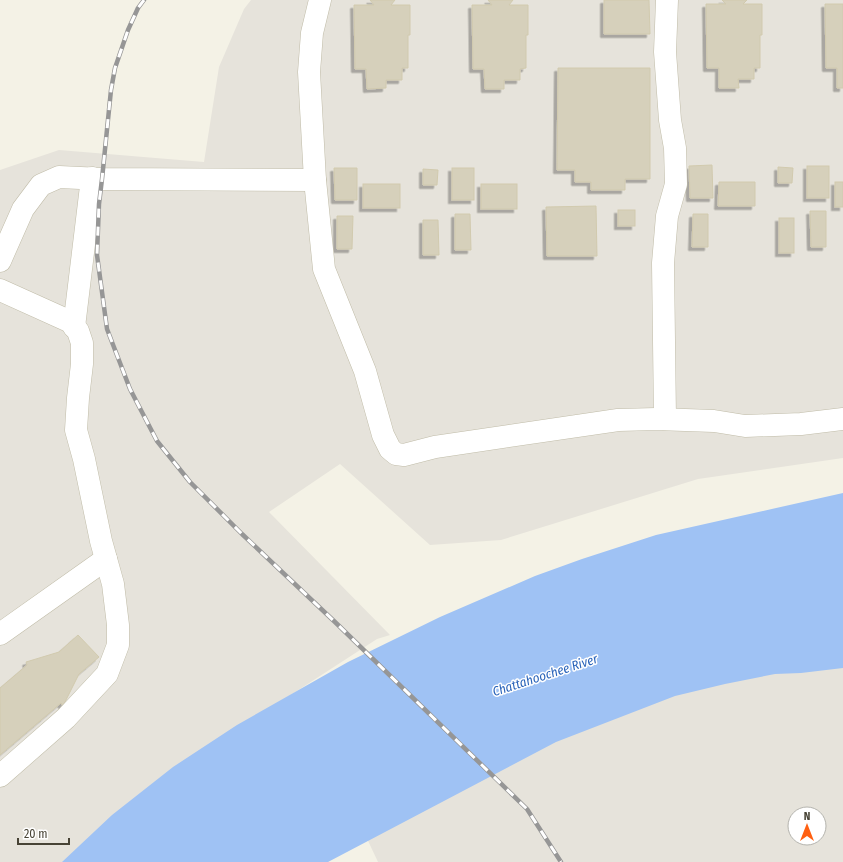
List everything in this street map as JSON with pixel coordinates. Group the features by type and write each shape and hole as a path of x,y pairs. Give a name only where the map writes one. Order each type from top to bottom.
{"lane":[{"path":"320,0 312,33 309,72 315,180 324,269 364,371 383,435 390,449 396,454 404,455 435,447 618,420 665,419 714,421 745,426 801,424 843,419"},
{"path":"665,419 663,263 667,216 676,184 675,148 670,120 666,52 667,0"},
{"path":"0,261 23,209 41,185 59,178 315,180"},
{"path":"74,327 92,178"},
{"path":"0,290 71,322 78,331 82,343 82,364 76,430 101,541 113,584 118,625 118,645 107,674 66,718 0,776"},
{"path":"0,634 106,559"}],"shaded area":[{"path":"251,0 843,0 843,458 698,479 501,540 430,545 340,464 269,512 390,635 377,639 167,775 72,862 0,862 0,170 59,150 204,162 219,67 244,9"},
{"path":"843,642 843,862 378,862 362,828 426,764"}],"water":[{"name":"Chattahoochee River","path":"843,493 843,668 801,673 775,674 675,696 556,742 328,862 62,862 112,815 173,767 237,725 348,662 440,617 535,576 656,535"}],"building":[{"path":"370,0 395,0 391,5 410,5 408,68 402,68 402,80 386,80 386,88 367,89 366,69 355,69 354,5 374,5"},
{"path":"488,0 513,0 509,5 528,5 526,68 520,69 520,80 504,80 504,89 485,89 484,69 473,69 472,5 492,5"},
{"path":"604,0 649,0 650,34 604,34"},
{"path":"722,0 747,0 743,4 762,4 760,68 754,68 754,79 738,79 739,88 719,88 719,68 707,68 706,4 726,4"},
{"path":"825,4 843,4 843,88 837,88 837,68 826,68"},
{"path":"558,68 650,68 650,179 625,179 625,190 591,190 591,182 575,182 575,170 557,170"},
{"path":"712,165 713,198 690,198 689,166"},
{"path":"807,166 829,166 829,198 807,198"},
{"path":"778,167 793,168 792,183 778,183"},
{"path":"334,168 357,168 357,200 335,200"},
{"path":"452,168 474,168 474,200 452,200"},
{"path":"423,169 438,170 437,185 423,185"},
{"path":"719,182 755,182 755,206 718,206"},
{"path":"835,182 843,182 843,207 835,207"},
{"path":"363,184 400,184 400,208 363,208"},
{"path":"481,184 517,184 517,209 481,209"},
{"path":"596,206 597,256 547,256 546,207"},
{"path":"618,210 635,210 635,226 618,226"},
{"path":"810,211 826,211 826,247 811,247"},
{"path":"455,214 470,214 471,250 455,250"},
{"path":"693,214 708,214 708,247 692,247"},
{"path":"337,216 353,216 352,249 337,249"},
{"path":"779,218 794,218 794,253 779,253"},
{"path":"423,220 438,220 439,255 423,255"},
{"path":"78,635 99,657 79,674 63,706 61,703 0,755 0,688 27,665 26,662 59,652"}],"railway":[{"path":"144,0 138,8 128,30 115,68 111,90 99,204 97,255 107,329 130,389 157,441 190,482 527,809 561,862"}]}
